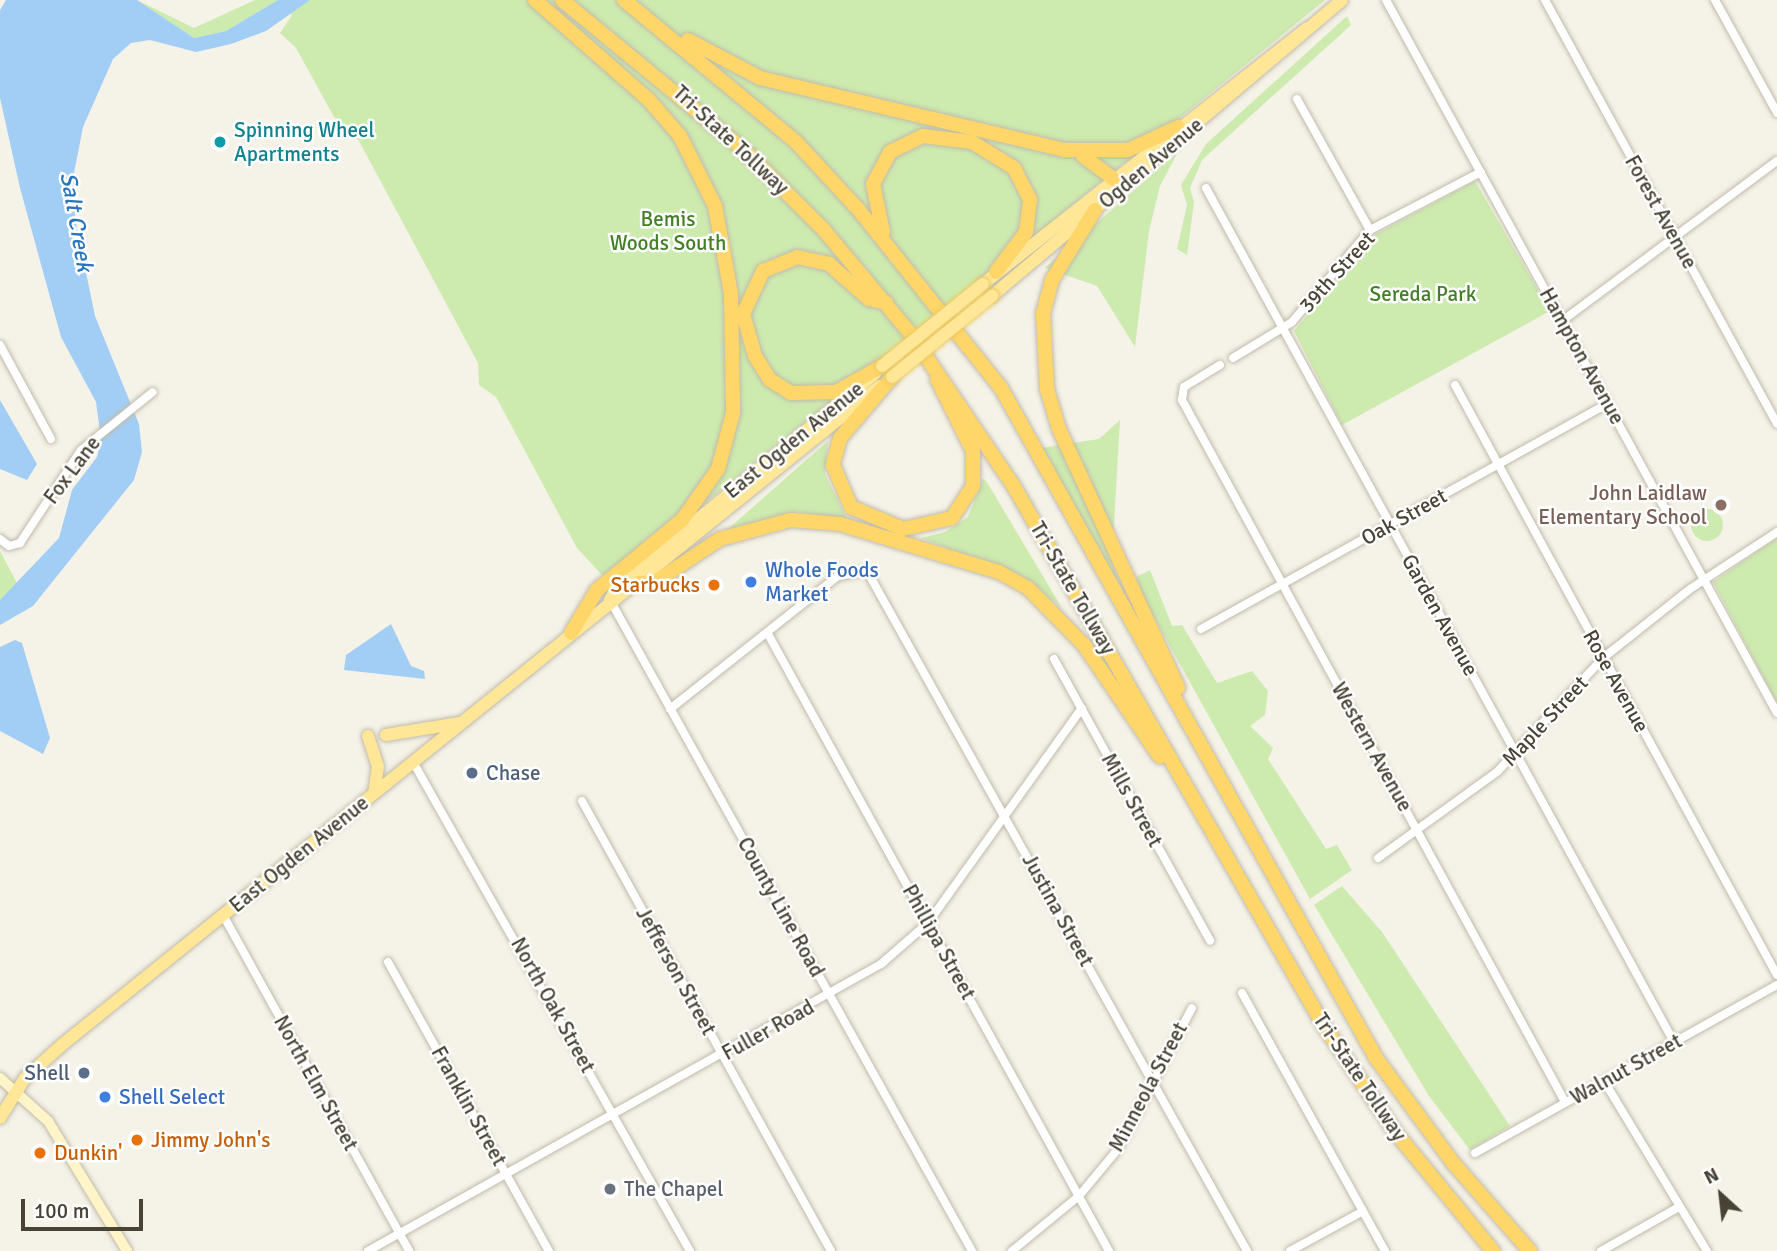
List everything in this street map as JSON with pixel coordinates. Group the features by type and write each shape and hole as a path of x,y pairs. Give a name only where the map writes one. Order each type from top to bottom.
{"highway":[{"path":"535,0 649,100 680,136 715,206 731,294 733,413 718,469 682,520 597,590 571,632"},
{"name":"Tri-State Tollway","path":"562,0 745,150 887,303 934,367 1013,485 1324,1026 1396,1133 1493,1251"},
{"name":"Tri-State Tollway","path":"624,0 796,142 918,282 1000,388 1376,1058 1453,1163 1530,1251"},
{"path":"640,13 760,78 1075,152 1128,150 1178,127"},
{"path":"918,282 885,236 872,198 876,173 890,152 923,136 972,142 1003,158 1022,179 1028,222 996,272"},
{"path":"1075,152 1119,183"},
{"path":"1095,209 1052,280 1043,313 1047,389 1200,741"},
{"path":"887,303 869,299 829,264 797,257 763,271 743,314 758,362 791,393 836,392 887,372"},
{"path":"887,372 839,438 834,478 851,507 866,517 903,529 928,528 959,512 975,477 973,451 941,396 934,367"},
{"path":"639,583 655,582 720,539 791,520 840,524 999,572 1028,588 1084,645 1206,819"}],"main road":[{"name":"Ogden Avenue","path":"992,296 1095,209 1178,127 1342,0"},
{"name":"Ogden Avenue","path":"983,284 1119,183 1301,40 1306,29"},
{"name":"East Ogden Avenue","path":"0,1118 17,1089 223,915 610,600 639,583 887,372 983,284"},
{"name":"East Ogden Avenue","path":"610,600 619,584 887,372 992,296"},
{"path":"386,735 460,723"},
{"path":"368,736 378,766 374,793"},
{"path":"0,1078 17,1089 48,1121 127,1251"}],"street":[{"name":"Hampton Avenue","path":"1386,0 1777,713"},
{"name":"Forest Avenue","path":"1545,0 1777,424"},
{"path":"1715,0 1777,113"},
{"path":"1297,99 1370,230"},
{"path":"1562,321 1777,160"},
{"name":"39th Street","path":"1233,358 1284,328 1370,230 1481,172"},
{"name":"Garden Avenue","path":"1206,188 1674,1042"},
{"path":"0,345 51,439"},
{"name":"Western Avenue","path":"1220,365 1181,391 1283,584 1566,1102"},
{"name":"Rose Avenue","path":"1455,385 1777,975"},
{"name":"Fox Lane","path":"0,539 9,546 20,543 99,432 153,391"},
{"name":"Oak Street","path":"1200,629 1607,404"},
{"name":"Maple Street","path":"1378,858 1419,832 1516,754 1603,658 1704,580 1777,532"},
{"name":"Justina Street","path":"768,634 838,576 867,571 1247,1251"},
{"name":"County Line Road","path":"610,600 972,1251"},
{"path":"670,709 768,634"},
{"name":"Phillipa Street","path":"768,634 1109,1251"},
{"name":"Mills Street","path":"1054,659 1210,941"},
{"name":"Fuller Road","path":"369,1251 831,996 928,923 1082,708"},
{"name":"North Oak Street","path":"413,762 690,1251"},
{"name":"Jefferson Street","path":"582,801 831,1251"},
{"name":"North Elm Street","path":"223,915 409,1251"},
{"name":"Franklin Street","path":"388,962 549,1251"},
{"name":"Walnut Street","path":"1475,1153 1777,985"},
{"path":"1242,993 1385,1251"},
{"name":"Minneola Street","path":"1012,1251 1079,1196 1118,1149 1192,1008"},
{"path":"1604,1081 1707,1251"},
{"path":"1601,1251 1679,1208"},
{"path":"1290,1251 1363,1212"}],"green space":[{"path":"137,0 194,28 255,0 278,0 226,31 194,38"},
{"name":"Bemis Woods South","path":"284,0 1325,0 710,499 603,576 577,548 496,397 479,385 478,363 359,141 334,117 296,48 280,33 292,15"},
{"path":"1347,16 1351,25 1202,160 1190,188 1194,202 1187,255 1177,249 1187,205 1181,185 1206,144"},
{"path":"1178,152 1160,186 1149,231 1135,347 1097,286 1045,268"},
{"name":"Sereda Park","path":"1475,181 1550,311 1342,425 1294,331 1376,234"},
{"path":"1120,420 1112,558 1119,591 1040,448 1099,439"},
{"path":"828,441 825,474 847,519 797,512 728,529"},
{"path":"983,478 1062,608 1021,576 921,538 945,532 968,517"},
{"path":"1707,509 1718,514 1723,525 1718,536 1707,541 1696,536 1691,525 1696,514"},
{"path":"1777,538 1777,703 1713,582"},
{"path":"0,551 19,587 0,600"},
{"path":"1150,570 1172,626 1182,625 1217,683 1252,671 1268,691 1265,715 1250,726 1273,748 1268,759 1326,849 1337,845 1352,870 1310,899 1140,592 1136,577"},
{"path":"1342,886 1382,932 1510,1126 1470,1150 1429,1096 1314,905"}],"water":[{"path":"6,0 137,0 194,38 226,31 278,0 310,0 266,31 231,44 196,52 150,40 131,43 113,59 83,127 74,173 75,219 95,316 139,424 142,452 134,480 33,606 0,625 0,600 59,538 72,490 97,457 101,440 96,402 61,337 20,188 0,98 0,10"},
{"path":"0,400 37,464 27,480 0,469"},
{"path":"391,624 411,666 424,671 425,679 344,670 346,655"},
{"path":"15,640 22,643 50,738 43,754 0,731 0,647"}],"place":[{"name":"Spinning Wheel Apartments","path":"220,142"},
{"name":"John Laidlaw Elementary School","path":"1721,505"},
{"name":"Whole Foods Market","path":"751,582"},
{"name":"Starbucks","path":"714,585"},
{"name":"Chase","path":"472,773"},
{"name":"Shell","path":"84,1073"},
{"name":"Shell Select","path":"105,1097"},
{"name":"Jimmy John's","path":"137,1140"},
{"name":"Dunkin'","path":"40,1153"},
{"name":"The Chapel","path":"610,1189"}],"water label":[{"name":"Salt Creek","path":"76,222"}]}
